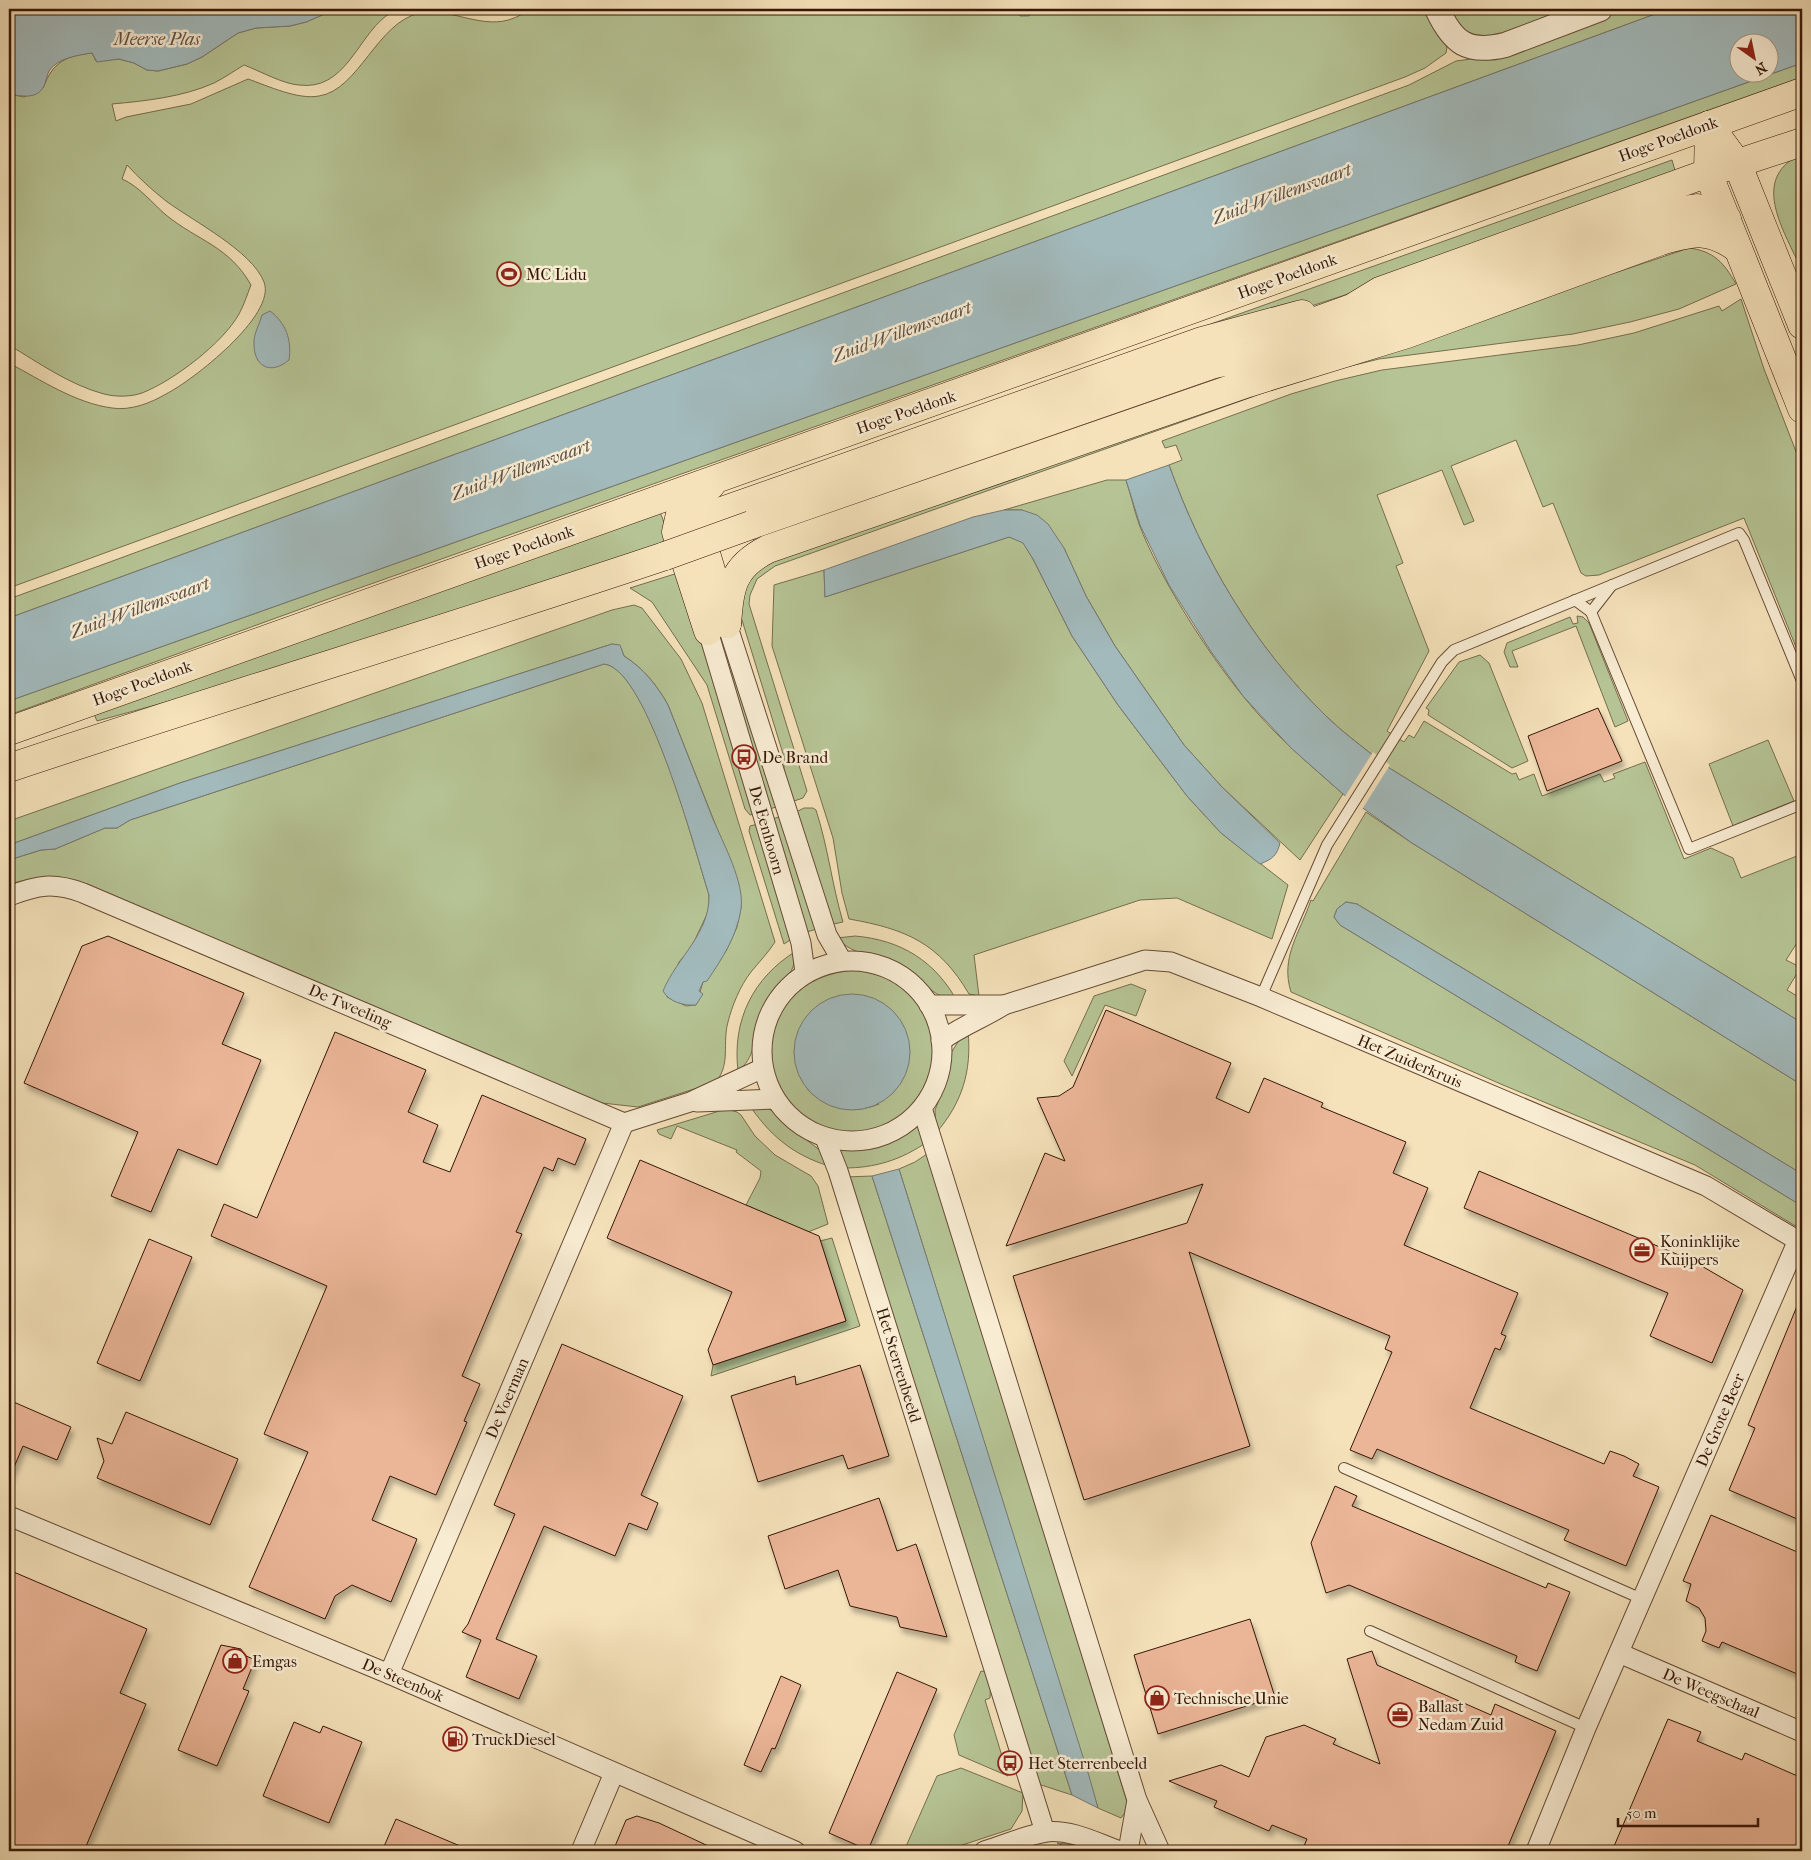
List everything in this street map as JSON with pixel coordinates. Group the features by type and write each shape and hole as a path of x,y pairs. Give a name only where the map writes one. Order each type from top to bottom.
{"highway":[{"name":"Hoge Poeldonk","path":"9,731 1802,92"},
{"path":"1709,125 1737,163 1802,325"},
{"path":"1709,125 1708,173 1802,409"},
{"path":"718,628 702,540 703,530 709,520 719,512 1202,341 1380,292 1708,173 1802,142"},
{"path":"9,768 178,712 455,626 665,556 1214,364 1243,358 1298,340 1354,326 1670,212 1697,208 1726,219"},
{"path":"718,628 730,589 738,573 751,559 768,549 1248,383 1407,334 1661,241 1703,232 1716,235 1738,249"},
{"path":"1214,364 1238,350 1352,308 1380,292"},
{"path":"718,628 679,544 676,524 687,506 722,476"}],"street":[{"path":"1437,9 1451,34 1460,43 1476,48 1489,49 1505,45 1600,9"},
{"name":"De Eenhoorn","path":"718,628 827,935 842,959"},
{"name":"De Eenhoorn","path":"718,628 802,943 805,972"},
{"name":"De Tweeling","path":"9,896 43,885 62,885 624,1123"},
{"path":"842,959 866,962 902,975 929,1005 937,1020 943,1047 938,1078 922,1108 905,1123 870,1139 854,1141 825,1138 802,1128 788,1116 774,1099 763,1068 762,1054 766,1024 781,997 805,972 821,964 842,959"},
{"name":"Het Zuiderkruis","path":"941,1041 958,1029 987,1016 1004,1005 1145,960 1172,962 1261,997 1706,1186 1800,1241"},
{"name":"Het Zuiderkruis","path":"929,1005 1004,1005"},
{"path":"624,1123 690,1102 763,1068"},
{"path":"690,1102 774,1099"},
{"path":"922,1108 1137,1800 1160,1851"},
{"name":"De Voerman","path":"389,1674 624,1123"},
{"name":"Het Sterrenbeeld","path":"825,1138 841,1180 1046,1832"},
{"name":"De Grote Beer","path":"1536,1851 1586,1728 1800,1241"},
{"name":"De Steenbok","path":"9,1516 389,1674 795,1851"},
{"name":"De Weegschaal","path":"1619,1653 1802,1732"},
{"path":"581,1851 614,1773"},
{"path":"1128,1851 1137,1800"},
{"path":"984,1851 1046,1832 1077,1835 1120,1851"}],"lane":[{"path":"1261,997 1327,845 1442,662 1454,650 1739,534 1744,540 1802,681"},
{"path":"1591,612 1613,584"},
{"path":"1575,600 1591,612 1689,849 1802,804"},
{"path":"1344,1468 1642,1599"},
{"path":"1370,1631 1586,1728"}],"green space":[{"path":"336,9 400,9 386,16 349,61 328,80 315,85 293,84 244,65 214,83 190,92 151,100 112,104 116,121 126,117 191,104 248,79 293,94 311,97 319,96 333,91 346,82 392,29 405,19 420,13 431,12 491,22 514,18 531,9 1429,9 1447,47 1446,53 1425,68 1405,77 9,588 9,363 59,390 85,401 119,409 140,406 178,387 212,362 246,329 258,312 265,296 264,282 257,270 247,259 221,237 166,201 127,165 122,179 140,191 178,224 212,245 233,261 251,285 244,304 232,325 209,349 168,380 142,393 123,396 108,395 79,385 9,345 9,94 24,97 43,88 56,66 74,56 92,53 96,61 119,59 134,63 147,70 158,71 187,64 202,57 238,33 256,28 290,26 306,22"},
{"path":"1445,9 1578,9 1487,41 1466,35"},
{"path":"1621,9 1669,9 9,618 9,599 1409,85 1456,61 1494,56"},
{"path":"1802,63 1802,77 320,602 9,715 9,701 1749,82 1778,82 1778,72"},
{"path":"1802,154 1802,256 1796,258 1778,215 1774,201 1774,187 1778,174 1787,163"},
{"path":"1672,160 1676,174 1342,296 733,494"},
{"path":"1689,248 1712,255 1727,270 1736,284 1679,309 1630,322 1573,334 1379,359 1314,375 775,566 757,579 750,595 749,604 807,791 803,798 788,803 784,781 784,757 738,607 747,577 778,554"},
{"path":"1741,299 1764,369 1802,467 1802,662 1744,518 1599,575 1586,576 1581,573 1553,503 1543,507 1516,440 1451,466 1474,521 1464,525 1442,470 1377,495 1403,563 1396,566 1429,651 1387,731 1404,742 1409,735 1414,738 1424,721 1512,774 1516,773 1519,780 1534,774 1542,796 1600,774 1604,782 1615,778 1613,774 1645,762 1684,859 1711,848 1733,858 1741,878 1802,854 1802,935 1786,960 1796,965 1802,956 1802,965 1787,990 1802,999 1802,1023 1386,766 1332,722 1275,660 1233,599 1197,534 1169,465 1182,460 1176,445 1165,448 1162,441 1291,394 1335,381 1382,370 1578,345 1634,333 1719,306 1722,311"},
{"path":"1107,480 1126,480 1139,524 1159,567 1185,613 1229,678 1254,710 1278,735 1343,794 1300,860 1222,787 1184,745 1115,646 1086,596 1064,548 1022,510 1004,510"},
{"path":"660,512 671,540 457,613 314,659 97,721 94,714"},
{"path":"1009,537 1023,542 1072,636 1118,705 1187,796 1221,833 1288,885 1272,939 1177,898 1140,900 974,955 979,996 969,994 946,962 919,941 888,928 849,919 842,893 833,838 772,646 774,585 824,570 825,597"},
{"path":"703,564 779,806 767,810 692,568"},
{"path":"681,572 757,813 750,815 745,809 707,685 652,602 630,588"},
{"path":"634,605 642,608 681,659 702,703 775,942 743,983 737,996 726,1030 725,1060 721,1075 716,1082 638,1107 602,1103 87,884 65,878 48,877 9,884 9,860 41,850 55,849 105,828 117,828 130,820 604,664 621,673 637,696 653,728 682,805 709,895 709,910 691,948 679,962 667,997 686,1006 696,1005 703,982 726,951 737,927 741,907 731,864 668,705 649,678 624,656 620,646 612,644 180,783 9,845 9,821 612,610"},
{"path":"1577,616 1583,617 1589,623 1628,721 1615,727 1576,626 1512,651 1518,667 1510,667 1504,652 1507,643 1570,617 1573,624 1578,623"},
{"path":"1480,655 1489,663 1528,761 1512,768 1428,715 1429,710 1426,708 1459,662"},
{"path":"1768,740 1794,801 1733,826 1709,764"},
{"path":"804,808 816,810 843,922 829,925 796,812"},
{"path":"1366,812 1412,843 1802,1085 1802,1174 1357,904 1346,902 1337,909 1334,917 1340,925 1802,1206 1802,1230 1695,1165 1503,1085 1291,992 1288,979 1290,956 1311,900 1313,901"},
{"path":"782,816 817,929 803,933 769,820"},
{"path":"758,824 795,937 784,944 749,831 750,826"},
{"path":"855,936 887,942 915,955 938,975 957,1001 940,996 897,965 858,952 843,944 837,938"},
{"path":"796,951 795,961 787,979 759,1023 751,1055 744,1066 738,1071 738,1035 742,1018 749,1002 757,987 768,974"},
{"path":"856,970 894,982 919,1004 932,1031 934,1061 926,1090 908,1114 881,1130 846,1134 813,1125 789,1106 775,1080 771,1051 776,1023 792,997 819,979","holes":["807,1089 879,1104 859,1109 841,1108 823,1101"]},
{"path":"1131,984 1146,990 1136,1016 1105,1005 1072,1076 1064,1061 1094,996"},
{"path":"968,1031 968,1060 963,1086 953,1110 936,1133 935,1110 946,1082 951,1053 961,1037"},
{"path":"748,1103 764,1106 774,1112 792,1129 821,1151 829,1166 793,1150 764,1125"},
{"path":"726,1109 741,1115 755,1136 775,1155 811,1176 818,1186 828,1224 808,1232 746,1205 760,1178 761,1171 736,1152 737,1150 677,1126 671,1139 659,1134 657,1130"},
{"path":"921,1123 927,1142 907,1154 877,1165 844,1168 837,1148 861,1149 882,1145 902,1136"},
{"path":"930,1152 989,1352 1127,1802 1127,1810 1121,1818 1098,1808 899,1169 915,1162"},
{"path":"872,1176 1072,1795 1035,1783 845,1177"},
{"path":"832,1238 860,1326 711,1376 713,1365 846,1321 820,1241"},
{"path":"981,1671 987,1672 991,1677 990,1698 985,1700 1008,1776 959,1755 954,1735"},
{"path":"961,1768 1023,1793 1022,1811 1011,1829 944,1851 904,1851 937,1776"},
{"path":"1057,1843 1076,1845 1095,1851 1076,1851"}],"water":[{"name":"Meerse Plas","path":"9,9 336,9 306,22 290,26 256,28 238,33 202,57 187,64 158,71 147,70 134,63 119,59 97,62 92,53 75,56 57,63 53,67 48,73 41,90 33,95 24,96 9,94"},
{"path":"1012,9 1034,9 1029,16 1020,16"},
{"name":"Zuid-Willemsvaart","path":"1669,9 1802,9 1802,63 1778,72 1778,32 1728,32 1728,82 1749,82 9,701 9,618"},
{"path":"270,311 276,316 287,332 290,353 289,360 282,365 269,368 264,366 256,357 254,339 262,315"},
{"path":"1169,465 1197,534 1233,599 1275,660 1325,715 1386,766 1802,1023 1802,1085 1412,843 1343,794 1291,748 1243,696 1210,650 1169,585 1140,525 1126,480"},
{"path":"1004,510 1022,510 1037,515 1048,524 1064,548 1086,596 1115,646 1184,745 1222,787 1280,843 1276,854 1271,858 1260,864 1221,833 1187,796 1118,705 1072,636 1023,543 1009,537 825,597 824,570 973,517"},
{"path":"612,644 620,645 624,656 649,678 668,705 737,875 740,887 741,909 736,929 718,964 707,981 703,982 699,991 703,994 696,1005 677,1002 669,998 663,991 676,967 699,934 708,909 709,895 668,766 653,728 637,696 620,673 604,664 130,820 117,828 105,828 55,849 41,850 9,860 9,845 180,783"},
{"path":"1346,902 1357,904 1802,1174 1802,1206 1340,925 1334,917 1337,909"},
{"path":"852,994 874,998 884,1003 893,1011 901,1020 906,1030 910,1052 906,1074 901,1084 893,1093 884,1101 874,1106 852,1110 830,1106 820,1101 811,1093 803,1084 798,1074 794,1052 798,1030 803,1020 811,1011 820,1003 830,998"},
{"path":"899,1169 1098,1808 1072,1795 872,1176"}],"pier":[{"path":"1373,752 1390,765 1361,811 1344,798"}],"building":[{"path":"1598,708 1622,761 1547,791 1528,736"},
{"path":"108,936 244,993 222,1044 261,1060 217,1165 178,1149 151,1212 111,1196 138,1132 24,1083 82,946"},
{"path":"1106,1010 1231,1063 1216,1098 1249,1113 1264,1078 1323,1103 1321,1107 1406,1142 1393,1173 1428,1188 1404,1245 1518,1293 1501,1334 1506,1336 1500,1350 1495,1348 1470,1408 1604,1464 1610,1451 1639,1464 1633,1476 1659,1487 1626,1566 1564,1540 1569,1530 1377,1449 1372,1459 1350,1450 1392,1352 1385,1349 1390,1336 1189,1252 1250,1446 1084,1500 1013,1276 1187,1223 1203,1184 1006,1246 1045,1153 1065,1161 1037,1098 1059,1096 1073,1087"},
{"path":"335,1032 426,1070 408,1112 438,1125 423,1162 450,1172 482,1095 586,1139 575,1165 558,1158 553,1171 544,1167 516,1232 522,1234 462,1376 480,1384 464,1421 467,1422 436,1495 390,1476 372,1520 417,1539 391,1602 352,1585 335,1596 325,1619 249,1587 308,1452 264,1434 327,1286 211,1236 224,1204 257,1218"},
{"path":"640,1160 819,1236 846,1321 713,1365 708,1350 732,1292 607,1238"},
{"path":"1479,1171 1693,1261 1743,1290 1712,1363 1650,1336 1668,1293 1464,1208"},
{"path":"149,1239 192,1257 140,1381 97,1363"},
{"path":"1802,1294 1802,1521 1729,1490 1755,1428 1748,1425"},
{"path":"562,1344 683,1396 641,1495 658,1503 647,1530 629,1523 615,1556 544,1526 496,1639 537,1656 519,1699 466,1677 481,1640 462,1632 468,1624 515,1514 494,1505"},
{"path":"860,1365 889,1456 848,1469 843,1455 758,1482 731,1396 795,1376 796,1385"},
{"path":"9,1400 71,1427 57,1460 23,1446 9,1479"},
{"path":"126,1412 238,1459 210,1525 97,1478 104,1461 97,1438 112,1444"},
{"path":"1335,1486 1357,1496 1352,1506 1546,1588 1548,1583 1570,1592 1537,1671 1515,1662 1517,1656 1349,1585 1326,1593 1311,1543"},
{"path":"879,1498 897,1551 916,1544 947,1637 900,1627 897,1617 850,1606 838,1570 785,1589 768,1536"},
{"path":"1711,1515 1802,1554 1802,1676 1722,1642 1719,1648 1702,1641 1706,1631 1705,1618 1699,1608 1686,1601 1691,1584 1683,1581"},
{"path":"9,1570 147,1629 120,1693 146,1704 84,1851 9,1851"},
{"path":"1250,1619 1275,1697 1158,1734 1134,1655"},
{"path":"221,1645 241,1649 244,1655 255,1660 243,1689 249,1691 217,1766 178,1750"},
{"path":"1372,1651 1377,1665 1491,1715 1495,1704 1556,1731 1506,1851 1318,1851 1304,1846 1307,1839 1272,1825 1269,1831 1214,1807 1217,1801 1169,1781 1221,1765 1249,1777 1266,1737 1304,1725 1336,1739 1333,1744 1380,1764 1347,1659"},
{"path":"897,1672 937,1689 868,1850 829,1833"},
{"path":"781,1676 801,1685 775,1749 772,1748 761,1772 744,1765"},
{"path":"1668,1719 1701,1732 1697,1741 1742,1760 1745,1753 1802,1778 1802,1836 1796,1851 1612,1851"},
{"path":"294,1722 320,1733 323,1726 362,1742 329,1823 263,1796"},
{"path":"637,1816 659,1823 719,1851 613,1851 626,1820"},
{"path":"396,1819 472,1851 382,1851"}],"place":[{"name":"MC Lidu","path":"509,274"},
{"name":"De Brand","path":"744,757"},
{"name":"Koninklijke Kuijpers","path":"1642,1250"},
{"name":"Emgas","path":"235,1661"},
{"name":"Technische Unie","path":"1157,1698"},
{"name":"Ballast Nedam Zuid","path":"1400,1715"},
{"name":"TruckDiesel","path":"455,1739"},
{"name":"Het Sterrenbeeld","path":"1010,1763"}]}
